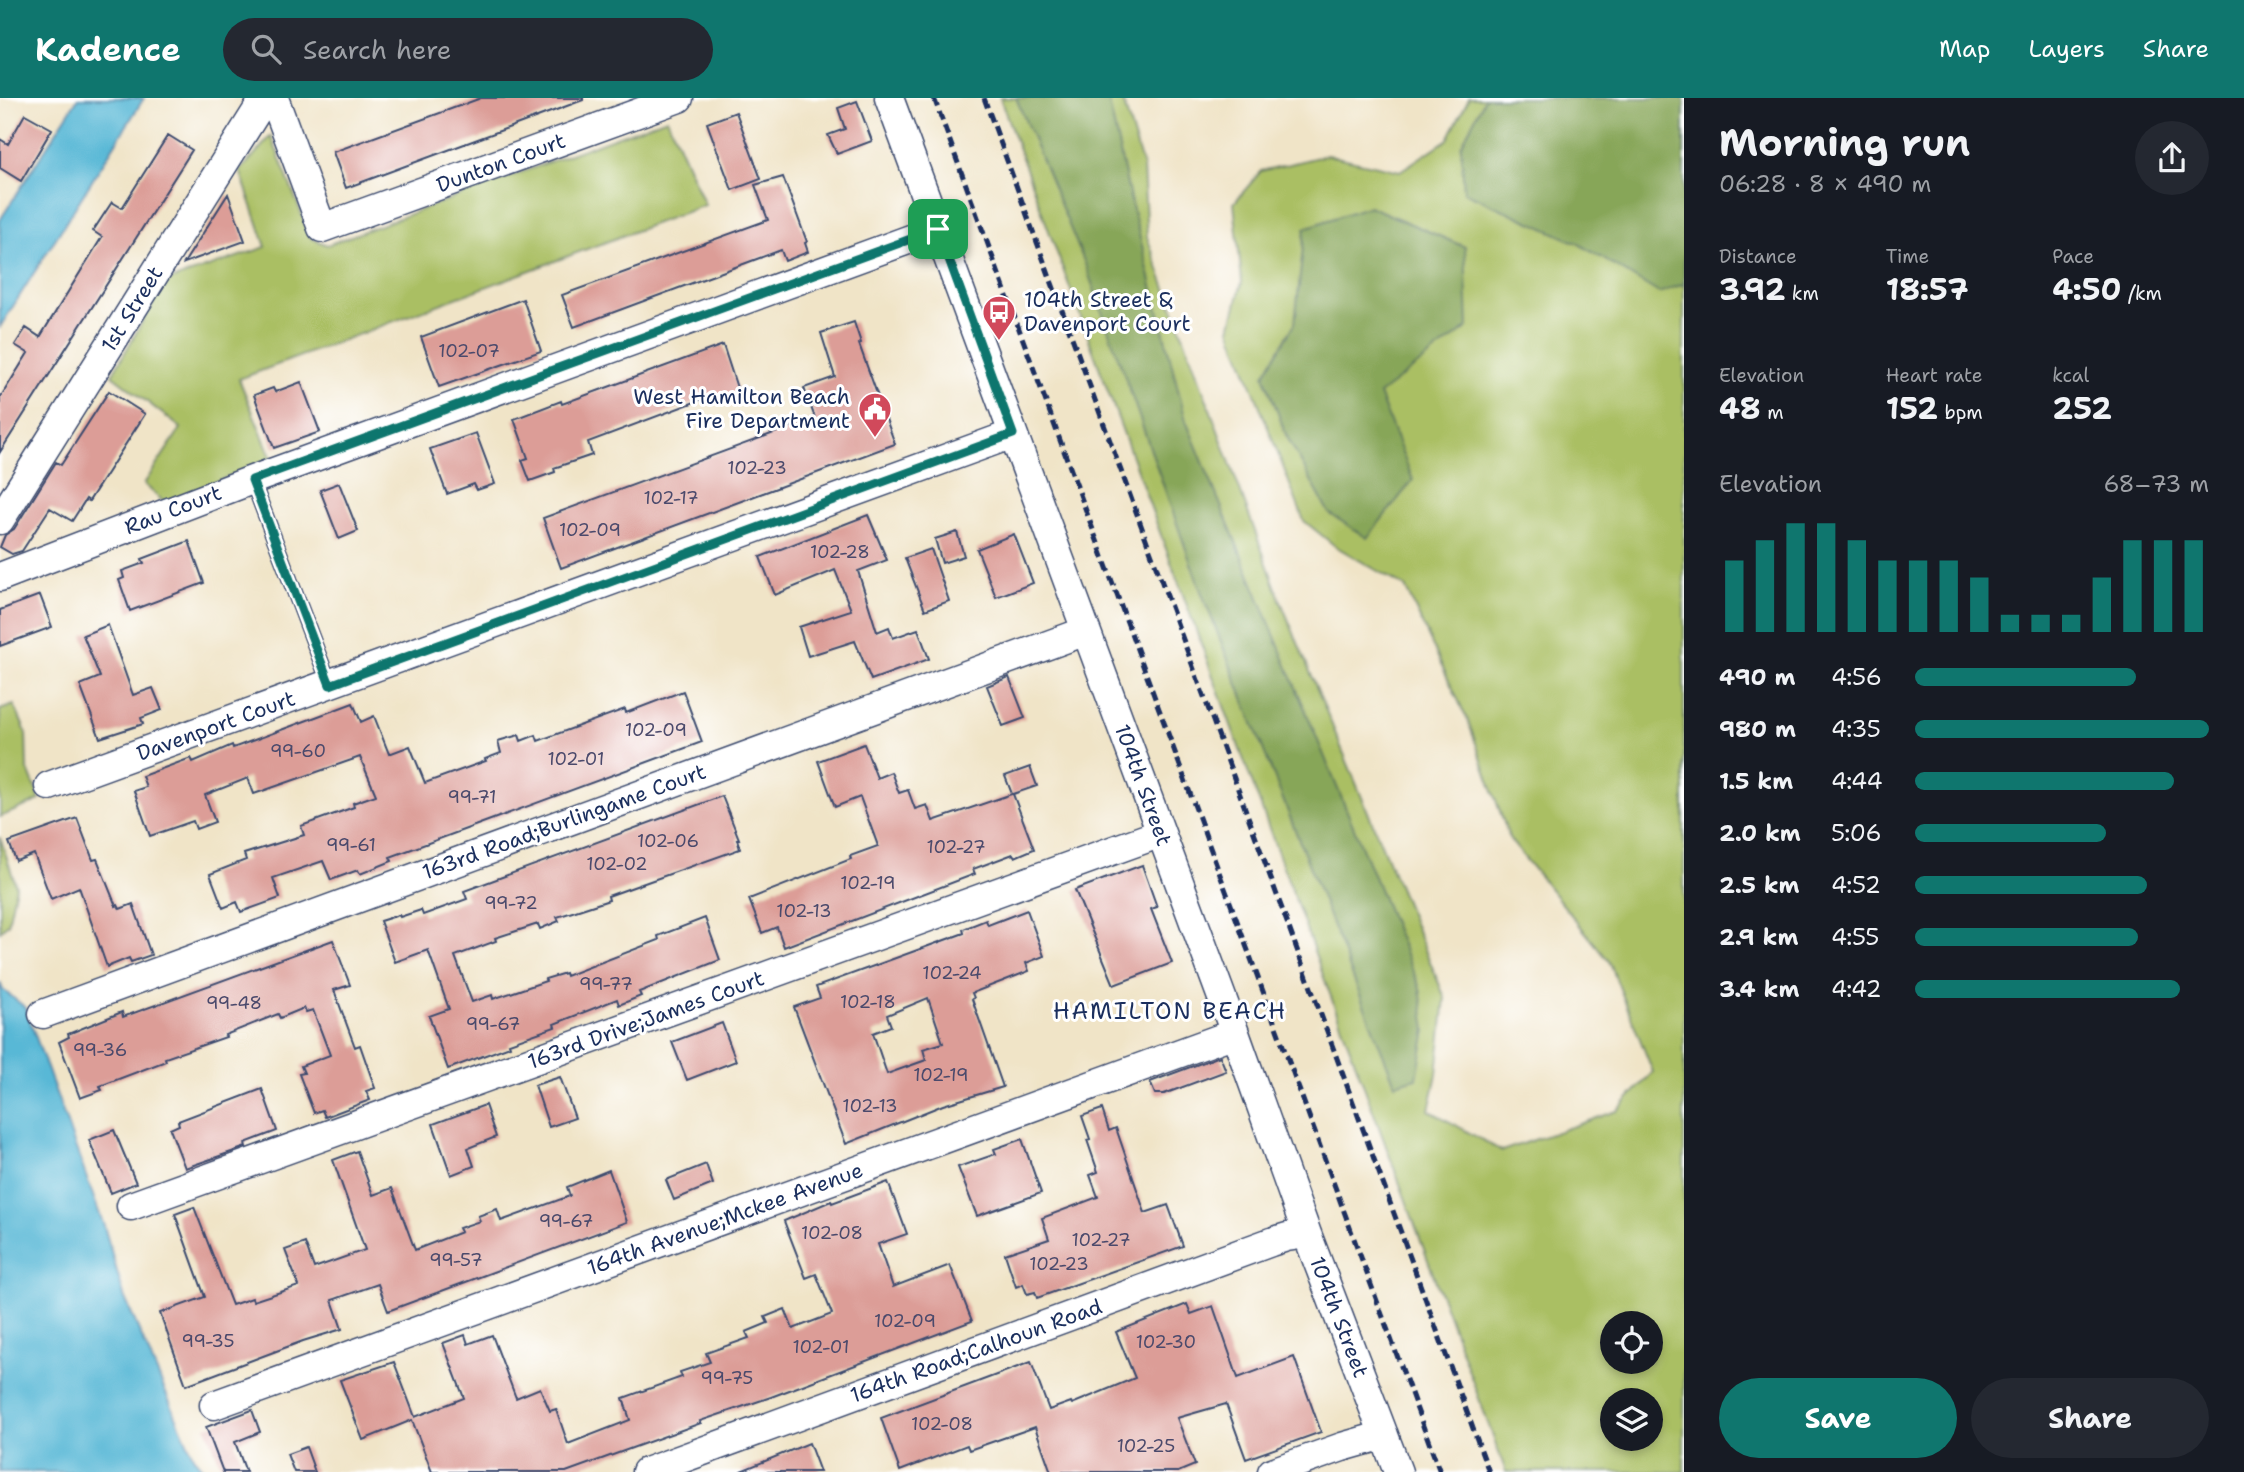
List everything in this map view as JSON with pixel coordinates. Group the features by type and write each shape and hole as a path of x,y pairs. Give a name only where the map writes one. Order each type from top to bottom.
{"street":[{"name":"1st Street","path":"0,520 265,98"},
{"name":"Dunton Court","path":"274,98 322,228 680,98"},
{"name":"104th Street","path":"889,98 1235,1032 1307,1234 1398,1472"},
{"name":"Rau Court","path":"0,576 252,480 938,229"},
{"name":"Davenport Court","path":"49,786 1013,434"},
{"name":"163rd Road;Burlingame Court","path":"43,1014 1086,631"},
{"name":"163rd Drive;James Court","path":"131,1206 1161,833"},
{"name":"164th Avenue;Mckee Avenue","path":"214,1405 1235,1032"},
{"name":"164th Road;Calhoun Road","path":"646,1472 1271,1242 1307,1234"},
{"path":"1272,1472 1384,1435"}],"lane":[{"path":"252,480 330,685"}],"green space":[{"path":"1000,98 1122,98 1143,167 1147,237 1281,602 1445,998 1437,1074 1429,1110 1502,1151 1617,1111 1653,1072 1609,961 1510,840 1468,721 1405,587 1335,546 1304,521 1230,329 1242,282 1234,203 1261,171 1327,155 1400,171 1448,139 1469,98 1684,98 1684,1472 1506,1472"},
{"path":"1016,98 1108,98 1186,421 1420,988 1426,1030 1417,1078 1395,1084 1199,586 1084,261"},
{"path":"1485,98 1684,98 1684,284 1659,293 1577,243 1464,192 1461,146"},
{"path":"667,118 705,205 239,379 272,459 165,503 144,484 181,428 112,375 165,282 266,247 240,171 271,136 311,238 327,245"},
{"path":"1369,206 1465,247 1468,327 1379,394 1413,480 1367,538 1329,513 1286,435 1264,375 1295,323 1305,228"},
{"path":"14,705 26,732 27,767 40,800 0,817 0,710"},
{"path":"0,837 16,886 8,924 0,931"}],"water":[{"path":"78,98 144,98 0,327 0,220"},
{"path":"0,982 3,990 25,1007 104,1226 124,1296 194,1458 206,1472 0,1472"}],"building":[{"path":"481,98 583,100 346,188 333,152"},
{"path":"857,101 872,141 837,154 828,135 845,129 838,108"},
{"path":"736,112 761,179 732,190 707,123"},
{"path":"25,114 52,129 21,181 0,168 0,139 8,144"},
{"path":"168,135 192,150 0,452 0,398 28,353 15,345 26,328 40,337 102,237 93,231 112,202 122,208"},
{"path":"783,177 807,242 808,252 785,261 781,250 574,327 562,295 768,220 755,185"},
{"path":"228,194 245,241 184,263"},
{"path":"523,299 541,351 439,387 421,337"},
{"path":"854,322 861,343 859,344 895,444 561,568 543,518 815,418 804,388 835,377 821,333"},
{"path":"723,345 739,394 710,403 708,397 588,442 592,455 554,468 555,472 530,481 522,460 528,458 514,419"},
{"path":"301,382 320,432 274,448 254,395 273,388 275,392"},
{"path":"109,391 145,414 89,501 86,499 72,521 50,508 22,551 12,554 0,547 5,535 14,529 56,462 61,465"},
{"path":"476,433 495,484 477,490 474,484 447,494 430,449"},
{"path":"339,483 358,531 339,539 320,490"},
{"path":"868,515 887,560 858,571 877,632 889,627 893,638 918,629 929,659 871,680 855,641 808,656 799,627 851,610 835,570 775,595 760,557"},
{"path":"957,532 964,556 942,563 935,539"},
{"path":"1014,534 1033,583 996,597 977,549"},
{"path":"189,541 204,583 130,611 119,580 124,578 122,571 144,563 142,559"},
{"path":"931,549 949,601 925,610 905,558"},
{"path":"40,595 52,627 0,646 0,610"},
{"path":"108,625 133,695 153,688 162,710 141,718 143,724 100,738 80,685 100,677 83,635"},
{"path":"1009,677 1025,718 1003,726 987,686"},
{"path":"683,691 702,742 390,857 392,861 360,874 358,870 331,880 323,861 273,878 280,898 241,912 237,902 223,908 210,874 246,860 244,854 304,835 301,826 354,807 353,803 376,795 360,757 254,794 248,778 205,795 215,822 196,829 193,821 150,836 134,791 146,787 142,776 191,758 193,762 232,745 233,748 353,703 361,722 374,716 389,754 410,746 425,783 501,753 498,741 519,735 521,741 536,735 538,741 625,709 626,713"},
{"path":"864,744 877,778 891,772 899,793 908,790 915,809 927,805 933,821 1012,794 1005,776 1030,767 1037,786 1013,794 1034,849 973,869 975,874 784,947 777,927 762,933 749,899 878,846 860,797 835,807 818,761"},
{"path":"722,796 739,839 740,849 608,896 609,900 557,917 559,921 540,929 538,924 495,938 496,941 455,956 472,1002 492,995 493,999 565,973 566,976 659,940 658,936 705,918 720,960 639,992 641,996 619,1005 617,999 554,1024 555,1027 509,1043 510,1046 448,1069 429,1016 449,1009 428,950 395,962 380,921 421,910 423,915 467,899 464,891"},
{"path":"77,818 93,860 97,859 116,906 120,909 133,904 151,955 131,962 129,958 107,967 79,887 51,899 34,854 16,861 9,842"},
{"path":"1142,865 1157,907 1151,909 1172,963 1114,985 1075,890"},
{"path":"1027,910 1044,956 1026,963 1029,971 972,993 1003,1087 943,1105 846,1144 794,1007 820,998 816,987 964,933 963,929 986,920 988,925","holes":["928,998 943,1043 923,1049 926,1060 887,1074 873,1033 891,1026 887,1015"]},
{"path":"333,940 350,985 334,990 355,1047 360,1045 375,1088 366,1091 370,1100 325,1117 322,1110 314,1113 299,1074 304,1073 301,1066 330,1055 313,1010 306,1012 304,1008 280,1018 278,1014 225,1035 226,1037 165,1058 166,1061 100,1086 102,1090 80,1098 59,1042 69,1037 68,1034 122,1012 123,1017"},
{"path":"722,1023 736,1061 687,1080 672,1042"},
{"path":"1220,1056 1226,1071 1164,1094 1155,1094 1150,1082"},
{"path":"560,1077 575,1118 549,1127 535,1085"},
{"path":"262,1089 277,1131 245,1143 246,1147 185,1168 170,1129 179,1125 178,1121"},
{"path":"485,1105 496,1137 468,1148 474,1166 451,1175 433,1124"},
{"path":"1102,1109 1109,1131 1116,1128 1145,1213 1168,1205 1183,1246 1037,1298 1035,1292 1027,1294 1023,1284 1016,1287 1005,1254 1049,1239 1042,1218 1098,1197 1090,1175 1098,1172 1082,1116"},
{"path":"114,1130 136,1183 111,1193 89,1140"},
{"path":"1022,1139 1041,1193 977,1216 958,1167 996,1154 994,1149"},
{"path":"357,1151 373,1195 392,1188 415,1250 461,1232 459,1228 480,1221 478,1216 497,1209 501,1221 570,1196 567,1187 609,1170 627,1222 388,1311 378,1284 332,1300 342,1329 186,1385 160,1313 205,1297 175,1214 194,1207 232,1305 299,1286 285,1250 305,1243 314,1268 365,1250 333,1160"},
{"path":"706,1164 713,1184 674,1200 666,1180"},
{"path":"888,1182 907,1234 878,1244 893,1287 950,1265 972,1321 566,1472 432,1472 412,1420 363,1440 340,1380 394,1362 415,1417 464,1398 443,1343 465,1335 468,1344 492,1335 516,1398 540,1388 550,1411 556,1409 568,1444 630,1420 623,1398 682,1377 680,1372 710,1362 706,1353 749,1338 746,1332 768,1323 765,1317 785,1309 793,1329 832,1314 816,1274 806,1278 784,1221 831,1201 832,1203"},
{"path":"1187,1304 1191,1314 1213,1306 1238,1378 1294,1357 1321,1432 1246,1459 1226,1404 1177,1418 1195,1465 1178,1472 1051,1472 1035,1427 969,1450 967,1445 900,1471 881,1418 1031,1362 1049,1410 1071,1402 1072,1404 1135,1378 1116,1332"},
{"path":"252,1410 260,1432 235,1442 246,1472 223,1472 206,1427"},
{"path":"809,1443 820,1472 741,1472 741,1471"},
{"path":"306,1447 315,1472 294,1472 287,1454"}],"railway":[{"path":"934,98 1440,1472"},
{"path":"984,98 1489,1472"}],"place":[{"name":"104th Street & Davenport Court","path":"999,342"},
{"name":"West Hamilton Beach Fire Department","path":"875,439"}],"district":[{"name":"HAMILTON BEACH","path":"1170,1011"}],"route":[{"path":"938,229 1013,434 330,685 252,480 938,229"}]}
